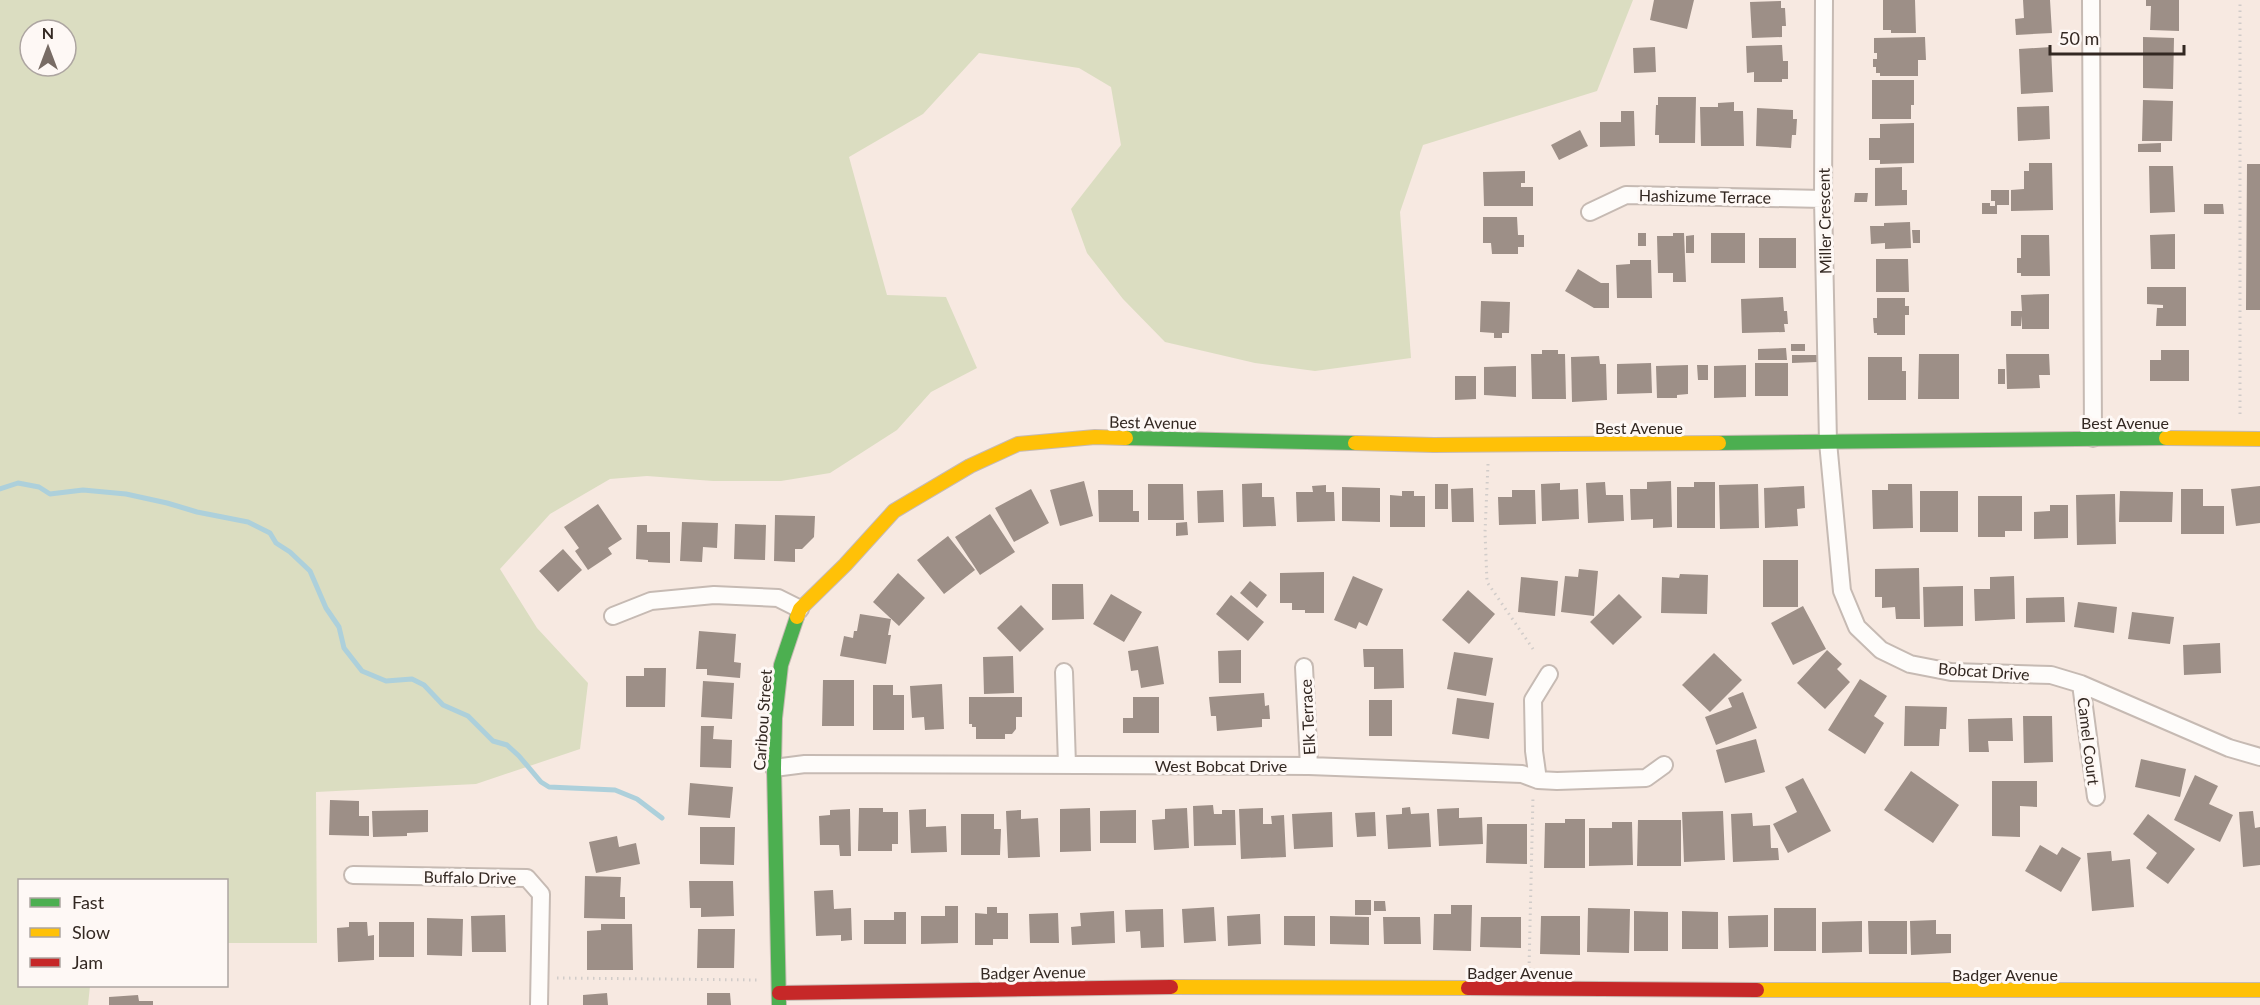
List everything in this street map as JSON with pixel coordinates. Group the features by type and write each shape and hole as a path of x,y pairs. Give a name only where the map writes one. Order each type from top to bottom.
{"street":[{"name":"Miller Crescent","path":"1824,0 1823,199 1828,442"},
{"path":"2091,0 2093,438"},
{"name":"Hashizume Terrace","path":"1590,212 1626,195 1823,199"},
{"name":"Best Avenue","path":"1018,444 1095,437 1434,445 2093,438 2260,439"},
{"name":"Bobcat Drive","path":"1828,442 1842,591 1857,627 1881,650 1910,664 1951,672 2051,675 2081,684 2229,748 2260,757"},
{"name":"Caribou Street","path":"779,999 775,718 782,665 800,609 846,566 894,511 970,466 1018,444"},
{"path":"614,616 651,601 714,595 778,598 800,609"},
{"name":"Elk Terrace","path":"1304,667 1309,766"},
{"path":"1064,672 1067,765"},
{"path":"1535,785 1533,700 1549,674"},
{"name":"Camel Court","path":"2081,684 2096,797"},
{"name":"West Bobcat Drive","path":"774,768 805,764 1309,766 1522,774 1535,785 1557,781 1646,778 1664,765"},
{"name":"Buffalo Drive","path":"353,875 527,879 542,894 539,1005"},
{"name":"Badger Avenue","path":"779,999 1202,986 1965,991 2234,997 2260,990"}],"path":[{"path":"2240,0 2240,414"},
{"path":"1488,457 1485,532 1487,582 1533,649"},
{"path":"1529,975 1535,785"},
{"path":"552,978 762,979"}],"green space":[{"path":"0,0 1633,0 1597,91 1423,145 1400,212 1411,358 1315,371 1255,363 1165,342 1123,299 1087,253 1071,209 1121,145 1111,87 1079,68 979,53 923,114 849,157 887,295 946,297 977,368 931,392 897,430 830,473 781,481 713,481 647,476 610,479 550,514 500,569 537,628 588,683 580,749 476,784 316,792 317,943 228,943 228,879 18,879 18,987 90,987 88,1005 0,1005"}],"building":[{"path":"1654,0 1694,0 1687,29 1650,20"},
{"path":"1883,0 1915,0 1916,33 1891,33 1891,30 1883,30"},
{"path":"2023,0 2050,0 2052,33 2016,35 2015,19 2024,18"},
{"path":"2146,0 2179,0 2179,31 2150,30 2151,6 2146,6"},
{"path":"1781,1 1781,8 1785,8 1786,26 1782,26 1782,37 1752,38 1750,2"},
{"path":"1925,37 1926,60 1918,60 1918,76 1880,76 1880,73 1876,73 1876,67 1873,67 1873,59 1877,59 1877,53 1874,53 1874,38"},
{"path":"2143,37 2174,38 2173,89 2143,88"},
{"path":"1782,45 1783,61 1788,61 1788,79 1782,79 1782,82 1754,82 1754,72 1747,73 1746,46"},
{"path":"1655,47 1656,72 1634,73 1633,48"},
{"path":"2051,47 2053,92 2021,94 2019,49"},
{"path":"1872,80 1914,80 1914,105 1911,105 1911,119 1872,119"},
{"path":"1658,97 1696,97 1695,143 1659,143 1659,135 1655,135"},
{"path":"2143,100 2173,101 2172,141 2142,141"},
{"path":"1734,102 1734,111 1743,111 1744,146 1701,146 1700,107 1718,107 1718,103"},
{"path":"2049,106 2050,139 2018,141 2017,107"},
{"path":"1757,108 1793,110 1793,119 1797,119 1796,135 1792,135 1791,148 1756,146"},
{"path":"1621,111 1634,111 1635,146 1600,147 1600,122 1621,122"},
{"path":"1914,123 1914,163 1880,164 1880,160 1869,160 1869,138 1880,138 1880,124"},
{"path":"1580,130 1588,146 1559,160 1551,145"},
{"path":"2161,143 2161,152 2138,152 2138,144"},
{"path":"2029,163 2052,163 2053,210 2011,211 2011,190 2024,189 2024,171 2029,171"},
{"path":"2247,164 2260,164 2260,310 2246,310"},
{"path":"2149,166 2173,166 2175,212 2150,213"},
{"path":"1902,167 1902,190 1907,190 1907,205 1875,206 1875,168"},
{"path":"1525,171 1525,183 1521,183 1521,187 1533,187 1533,206 1484,206 1483,172"},
{"path":"1991,190 2009,190 2009,205 1997,205 1997,214 1982,214 1982,203 1995,206 1995,201 1991,201"},
{"path":"1855,193 1868,193 1867,202 1854,202"},
{"path":"2204,204 2223,204 2224,214 2204,214"},
{"path":"1483,217 1517,217 1518,235 1524,235 1524,247 1518,247 1518,254 1492,254 1491,243 1483,243"},
{"path":"1910,222 1911,248 1885,249 1885,243 1871,244 1870,226"},
{"path":"1912,230 1920,230 1920,243 1913,243"},
{"path":"1638,233 1646,233 1646,246 1638,246"},
{"path":"1673,233 1684,233 1686,282 1673,282 1673,273 1658,273 1657,236 1673,236"},
{"path":"1711,233 1745,233 1745,263 1711,263"},
{"path":"2175,234 2175,269 2151,269 2150,235"},
{"path":"1694,235 1694,253 1686,253 1686,236"},
{"path":"2021,235 2049,235 2050,276 2021,276 2021,273 2017,273 2017,258 2021,258"},
{"path":"1759,238 1796,238 1796,268 1759,268"},
{"path":"1876,259 1908,259 1909,292 1876,292"},
{"path":"1630,260 1651,260 1652,298 1617,298 1616,265 1630,264"},
{"path":"1578,269 1601,283 1609,283 1609,308 1594,308 1565,291"},
{"path":"2147,287 2186,287 2186,326 2156,326 2157,308 2163,308 2163,305 2147,304"},
{"path":"2049,294 2049,329 2022,329 2022,316 2021,326 2011,326 2011,311 2022,311 2021,295"},
{"path":"1783,297 1788,324 1784,324 1785,332 1742,333 1741,299"},
{"path":"1877,298 1905,298 1905,306 1909,306 1909,315 1905,315 1905,335 1877,335 1874,333 1873,318 1877,318"},
{"path":"1481,301 1510,302 1509,333 1502,333 1502,338 1494,338 1494,333 1480,332"},
{"path":"1791,344 1805,344 1805,351 1791,351"},
{"path":"1786,348 1787,360 1758,360 1758,349"},
{"path":"1542,350 1558,350 1558,354 1565,354 1566,399 1532,399 1531,354 1542,354"},
{"path":"2161,350 2189,350 2189,381 2150,381 2150,360 2161,360"},
{"path":"1919,354 1959,354 1959,399 1918,399"},
{"path":"2006,354 2049,354 2050,375 2039,375 2040,388 2007,389"},
{"path":"1792,355 1817,355 1817,362 1792,363"},
{"path":"1599,356 1600,364 1606,364 1607,400 1572,402 1571,357"},
{"path":"1868,357 1902,357 1902,371 1906,371 1906,400 1868,400"},
{"path":"1651,363 1652,393 1617,394 1617,364"},
{"path":"1755,363 1788,363 1788,396 1755,396"},
{"path":"1688,365 1688,394 1677,395 1677,398 1657,398 1656,366"},
{"path":"1697,365 1708,365 1708,380 1698,380"},
{"path":"1746,365 1746,397 1714,398 1714,366"},
{"path":"1516,366 1516,397 1484,395 1484,367"},
{"path":"1998,369 2005,369 2005,384 1998,384"},
{"path":"1455,376 1476,376 1476,399 1455,400"},
{"path":"1084,481 1093,516 1060,526 1050,490"},
{"path":"1671,481 1672,527 1653,528 1653,519 1631,520 1630,489 1647,489 1647,482"},
{"path":"1605,482 1606,495 1623,495 1624,521 1588,523 1586,483"},
{"path":"1694,482 1715,482 1715,528 1677,528 1677,487 1694,487"},
{"path":"1262,483 1262,497 1274,497 1276,526 1243,527 1242,484"},
{"path":"1560,483 1560,490 1578,489 1579,519 1542,521 1541,484"},
{"path":"1148,484 1183,484 1184,520 1148,520"},
{"path":"1435,484 1448,484 1448,509 1435,509"},
{"path":"1758,484 1759,528 1720,529 1719,485"},
{"path":"1888,484 1912,484 1913,528 1873,529 1872,490 1888,490"},
{"path":"1326,485 1326,492 1334,492 1335,521 1297,522 1296,492 1313,492 1312,486"},
{"path":"1804,486 1805,508 1797,509 1798,526 1765,528 1764,488"},
{"path":"2260,486 2260,523 2236,526 2231,489"},
{"path":"1342,487 1380,488 1380,522 1342,521"},
{"path":"1473,488 1474,522 1452,522 1451,489"},
{"path":"1031,489 1049,523 1014,542 995,508"},
{"path":"2181,489 2203,489 2203,506 2224,506 2224,534 2181,534"},
{"path":"1098,490 1133,490 1133,511 1139,511 1139,522 1099,522"},
{"path":"1223,490 1224,522 1198,523 1197,491"},
{"path":"1512,490 1535,490 1536,524 1499,525 1498,497 1512,497"},
{"path":"1402,491 1414,491 1414,496 1425,496 1425,527 1390,527 1390,495 1402,496"},
{"path":"1920,491 1958,491 1958,532 1920,532"},
{"path":"2120,491 2173,492 2172,522 2119,522"},
{"path":"2115,494 2116,544 2077,545 2076,495"},
{"path":"1978,496 2022,496 2022,531 2005,531 2005,537 1978,537"},
{"path":"598,504 622,539 608,548 612,554 588,570 575,551 579,548 564,527"},
{"path":"2050,505 2068,505 2068,538 2034,539 2034,512 2050,511"},
{"path":"990,514 1015,552 980,575 955,537"},
{"path":"775,515 815,516 814,537 802,549 795,549 795,562 774,561"},
{"path":"682,522 718,523 717,548 703,547 702,562 680,561"},
{"path":"1187,522 1188,535 1176,536 1176,523"},
{"path":"735,524 766,525 765,560 734,559"},
{"path":"637,525 647,525 647,532 670,532 670,563 636,559"},
{"path":"948,536 975,570 944,594 917,560"},
{"path":"563,549 582,570 558,592 539,571"},
{"path":"1763,560 1798,560 1798,607 1763,607"},
{"path":"1919,568 1920,619 1896,619 1895,607 1882,608 1882,597 1875,597 1875,569"},
{"path":"1579,569 1598,571 1594,616 1561,612 1565,576 1578,577"},
{"path":"1324,572 1324,613 1305,613 1305,610 1292,610 1292,603 1280,603 1280,573"},
{"path":"898,573 925,598 899,626 873,602"},
{"path":"1680,574 1708,575 1707,614 1661,613 1662,577 1679,578"},
{"path":"1353,576 1383,589 1367,626 1359,622 1356,629 1334,620"},
{"path":"2014,576 2015,619 1975,621 1974,589 1990,589 1990,577"},
{"path":"1521,577 1558,581 1555,616 1518,612"},
{"path":"1250,581 1267,595 1257,608 1240,593"},
{"path":"1052,584 1083,584 1084,619 1052,620"},
{"path":"1963,586 1963,626 1924,627 1923,587"},
{"path":"1468,590 1495,614 1469,644 1442,620"},
{"path":"1111,594 1142,612 1124,642 1093,624"},
{"path":"1619,594 1642,617 1613,645 1590,622"},
{"path":"1231,595 1264,622 1248,641 1216,614"},
{"path":"2064,597 2065,622 2026,623 2026,598"},
{"path":"2078,602 2117,607 2114,633 2074,627"},
{"path":"1021,605 1044,629 1020,652 997,628"},
{"path":"1803,606 1826,649 1793,665 1771,623"},
{"path":"2132,612 2174,617 2170,644 2128,639"},
{"path":"860,614 891,619 886,664 840,656 844,636 853,638 854,631 857,631"},
{"path":"699,631 736,634 734,662 741,663 740,678 707,675 707,669 696,669"},
{"path":"2220,643 2221,673 2184,675 2183,645"},
{"path":"1158,646 1164,684 1141,688 1138,670 1131,671 1128,651"},
{"path":"1363,649 1403,649 1404,688 1374,689 1374,667 1364,667"},
{"path":"1241,650 1241,683 1219,683 1218,651"},
{"path":"1827,650 1842,664 1837,669 1850,682 1825,709 1797,683"},
{"path":"1454,652 1493,658 1486,696 1447,689"},
{"path":"1714,653 1742,680 1710,712 1682,685"},
{"path":"1013,656 1014,693 984,694 983,657"},
{"path":"644,668 666,668 665,707 626,707 626,676 644,676"},
{"path":"1860,679 1887,696 1874,716 1884,723 1865,754 1828,730"},
{"path":"823,680 854,680 854,726 822,726"},
{"path":"703,681 734,683 732,719 701,717"},
{"path":"942,684 944,729 925,730 924,717 912,718 910,686"},
{"path":"873,685 893,685 893,695 904,695 904,730 873,730"},
{"path":"1743,692 1757,728 1716,745 1705,717 1732,707 1728,698"},
{"path":"1264,693 1265,706 1269,705 1270,719 1262,719 1262,727 1217,731 1216,716 1211,716 1209,697"},
{"path":"969,697 1022,697 1022,717 1016,717 1016,729 1012,734 1005,734 1005,739 976,739 976,727 969,724"},
{"path":"1133,697 1159,697 1159,733 1123,733 1123,718 1133,718"},
{"path":"1457,698 1494,703 1489,739 1452,734"},
{"path":"1369,700 1392,700 1392,736 1369,736"},
{"path":"1905,706 1947,707 1946,729 1940,729 1939,746 1904,746"},
{"path":"2023,716 2052,716 2053,762 2024,763"},
{"path":"2012,718 2013,741 1988,741 1989,752 1969,752 1968,719"},
{"path":"701,726 714,726 713,739 732,740 731,768 700,767"},
{"path":"1756,739 1765,772 1725,783 1716,750"},
{"path":"2141,759 2186,769 2180,797 2135,787"},
{"path":"1911,771 1959,805 1933,843 1884,810"},
{"path":"2195,775 2218,786 2209,804 2233,815 2220,842 2174,820"},
{"path":"1803,778 1831,831 1788,853 1773,824 1797,812 1785,787"},
{"path":"1992,781 2037,781 2037,807 2020,806 2020,837 1992,836"},
{"path":"690,783 733,787 730,818 688,815"},
{"path":"330,800 359,801 359,816 369,816 369,836 329,835"},
{"path":"1213,805 1214,814 1222,814 1222,810 1235,810 1236,845 1194,846 1193,806"},
{"path":"1410,807 1411,814 1429,813 1431,847 1388,849 1386,815 1402,814 1402,808"},
{"path":"859,808 883,808 883,812 898,812 898,844 892,844 892,851 858,851"},
{"path":"1090,808 1091,851 1060,852 1060,809"},
{"path":"1187,808 1189,848 1154,850 1152,820 1165,819 1165,809"},
{"path":"1263,808 1263,824 1272,824 1271,816 1284,815 1286,857 1241,859 1239,809"},
{"path":"1459,808 1459,818 1482,817 1483,844 1439,846 1437,809"},
{"path":"850,809 851,856 840,856 839,845 820,845 819,816 830,815 830,810"},
{"path":"926,809 926,827 946,826 947,852 911,853 909,810"},
{"path":"428,810 428,832 407,833 407,836 373,837 372,811"},
{"path":"1021,810 1021,819 1038,818 1040,857 1008,858 1006,811"},
{"path":"1136,810 1136,843 1100,843 1100,811"},
{"path":"1723,811 1725,860 1684,862 1682,812"},
{"path":"2253,811 2255,828 2260,827 2260,865 2243,867 2239,812"},
{"path":"1332,812 1333,847 1294,849 1292,814"},
{"path":"1375,812 1376,836 1357,837 1355,813"},
{"path":"1752,813 1753,826 1770,825 1771,848 1778,848 1779,860 1733,862 1731,814"},
{"path":"961,814 994,814 994,829 1001,829 1000,855 961,855"},
{"path":"2148,814 2195,849 2168,884 2146,868 2157,853 2133,834"},
{"path":"1565,819 1585,819 1585,868 1544,868 1545,823 1565,823"},
{"path":"1638,820 1681,820 1681,866 1637,866"},
{"path":"1612,822 1632,822 1633,865 1589,866 1589,828 1612,828"},
{"path":"1487,824 1527,824 1527,864 1486,863"},
{"path":"700,827 735,827 734,865 700,864"},
{"path":"617,836 619,847 636,843 640,864 596,873 589,842"},
{"path":"2040,845 2057,855 2062,847 2081,858 2061,892 2025,871"},
{"path":"2111,851 2112,861 2130,859 2134,907 2092,911 2087,853"},
{"path":"585,876 621,877 620,897 625,897 625,919 584,918"},
{"path":"689,881 733,881 734,916 701,917 701,908 690,908"},
{"path":"833,890 834,909 851,908 852,940 841,941 841,935 816,936 814,891"},
{"path":"1355,900 1371,900 1371,915 1355,915"},
{"path":"1374,901 1385,901 1386,911 1374,911"},
{"path":"1451,905 1472,905 1471,951 1433,950 1434,914 1451,914"},
{"path":"945,906 958,906 958,943 921,944 921,916 945,916"},
{"path":"987,907 997,907 997,913 1008,913 1008,939 993,939 993,945 975,945 975,913 987,914"},
{"path":"1214,907 1216,941 1184,943 1182,909"},
{"path":"1588,908 1630,909 1629,953 1587,952"},
{"path":"1774,908 1816,908 1816,951 1774,951"},
{"path":"1163,909 1164,947 1141,948 1140,931 1126,932 1125,910"},
{"path":"1114,911 1115,943 1072,945 1071,927 1081,926 1080,913"},
{"path":"1634,911 1668,912 1668,951 1634,951"},
{"path":"1682,911 1718,912 1718,949 1682,949"},
{"path":"894,912 906,912 906,944 864,944 864,920 894,920"},
{"path":"1058,913 1059,943 1030,943 1029,914"},
{"path":"1260,914 1261,944 1228,946 1227,916"},
{"path":"505,915 506,952 472,952 471,916"},
{"path":"1768,915 1768,947 1729,948 1728,916"},
{"path":"1284,916 1315,916 1315,946 1284,945"},
{"path":"1330,916 1369,917 1369,945 1330,944"},
{"path":"1541,916 1580,916 1580,955 1540,954"},
{"path":"1383,917 1420,917 1421,944 1384,944"},
{"path":"1481,917 1521,917 1521,948 1480,947"},
{"path":"427,918 463,919 462,956 427,955"},
{"path":"1936,920 1936,934 1951,934 1951,953 1911,955 1910,921"},
{"path":"1862,921 1862,952 1822,953 1822,922"},
{"path":"1868,921 1907,921 1907,954 1869,954"},
{"path":"349,922 367,922 368,936 374,935 374,960 338,962 337,928 349,927"},
{"path":"379,922 414,922 414,957 379,957"},
{"path":"601,924 632,924 633,970 587,970 587,931 601,930"},
{"path":"698,929 735,929 734,968 697,968"},
{"path":"607,993 608,1005 583,1005 583,995"},
{"path":"707,993 730,993 731,1005 707,1005"},
{"path":"138,995 139,1001 153,1001 153,1005 109,1005 109,997"}],"waterway":[{"path":"0,489 18,483 39,487 50,494 83,490 126,494 248,522 270,533 276,543 290,552 310,571 326,608 339,627 344,648 362,671 386,681 412,679 424,685 443,705 468,716 493,741 507,745 541,782 549,787 615,790 637,799 662,818"}],"traffic: fast":[{"path":"1126,438 1355,443"},
{"path":"1719,443 2166,438"},
{"path":"779,1005 775,718 781,665 797,617"}],"traffic: slow":[{"path":"797,617 800,609 845,565 894,511 970,466 1018,444 1095,437 1126,438"},
{"path":"2166,438 2260,439"},
{"path":"1355,443 1434,445 1719,443"},
{"path":"1171,987 1468,988"},
{"path":"1757,990 2260,990"}],"traffic: jam":[{"path":"779,993 1171,987"},
{"path":"1468,988 1757,990"}]}
